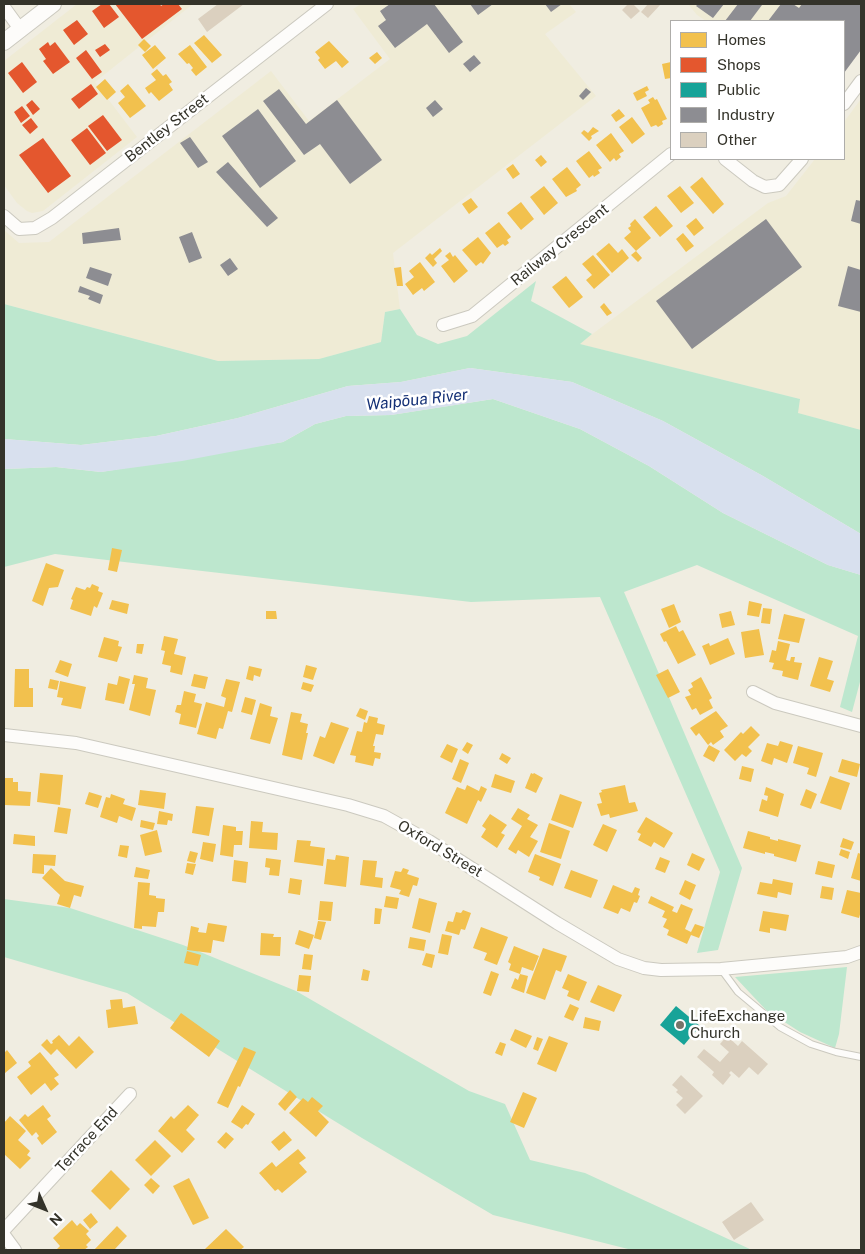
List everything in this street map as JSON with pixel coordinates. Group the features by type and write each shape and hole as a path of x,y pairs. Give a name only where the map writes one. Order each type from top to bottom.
{"street":[{"path":"4,42 53,4"},
{"name":"Bentley Street","path":"4,216 19,229 35,228 52,218 327,4"},
{"path":"4,7 20,29"},
{"path":"845,103 861,81"},
{"name":"Railway Crescent","path":"443,325 472,316 670,155"},
{"path":"726,160 765,187 779,185 801,160"},
{"path":"753,692 775,703 861,726"},
{"name":"Oxford Street","path":"4,735 76,743 348,805 384,816 429,841 618,959 644,968 661,970 721,969 847,957 861,952"},
{"name":"Terrace End","path":"4,1230 130,1094"},
{"path":"4,1235 16,1250"}],"lane":[{"path":"721,969 738,992 757,1010 780,1027 811,1044 861,1057"}],"shaded area":[{"path":"77,4 193,4 95,82 137,137 43,211 32,213 17,203 4,185 4,61"},
{"path":"361,4 569,4 576,12 545,34 596,96 393,253 400,309 385,312 381,342 320,359 218,361 4,304 4,230 19,243 49,242 271,71 309,121 390,59 353,9"},
{"path":"688,4 861,4 861,48 845,71 845,20 704,20 697,15"},
{"path":"861,99 861,430 797,413 800,399 579,344 768,203 786,196 814,160 845,160 845,121"}],"green space":[{"path":"536,281 531,301 592,334 580,344 800,399 798,413 861,430 861,534 763,476 663,421 572,382 470,368 401,382 348,386 238,418 156,436 81,445 4,439 4,304 218,361 319,359 381,342 385,312 400,309 417,335 438,344 467,336"},
{"path":"493,399 580,429 649,466 723,513 828,565 861,575 861,678 852,712 840,707 858,636 697,565 624,592 742,868 718,950 697,953 720,872 600,597 471,602 55,554 4,567 4,469 56,467 101,472 283,442 315,424 346,416 391,415"},
{"path":"4,899 70,908 183,945 296,991 469,1091 505,1104 530,1160 585,1173 752,1250 632,1250 493,1215 362,1138 127,993 4,957"},
{"path":"847,967 839,1034 835,1048 800,1032 766,1010 735,977"}],"water":[{"name":"Waipōua River","path":"470,368 572,382 663,421 763,476 861,534 861,575 828,565 723,513 649,466 580,429 493,399 391,415 346,416 315,424 283,442 182,461 101,472 56,467 4,469 4,439 81,445 156,436 238,418 348,386 401,382"}],"building: Homes":[{"path":"204,35 222,55 212,63 194,43"},
{"path":"144,39 151,46 145,52 138,45"},
{"path":"329,41 349,62 342,68 336,61 325,69 318,60 320,58 315,52"},
{"path":"155,45 166,58 153,69 142,55"},
{"path":"190,45 207,67 196,76 191,70 193,68 189,63 187,64 178,54"},
{"path":"377,52 382,58 375,64 369,58"},
{"path":"670,62 670,78 665,79 662,64"},
{"path":"157,69 163,76 166,74 172,82 169,84 173,90 159,101 151,92 149,94 145,88 156,80 151,74"},
{"path":"105,79 116,92 107,100 96,87"},
{"path":"128,84 146,106 130,118 118,103 125,97 120,91"},
{"path":"647,86 649,90 645,92 647,96 637,101 633,93"},
{"path":"653,97 655,100 657,99 667,119 662,121 663,124 658,127 656,125 651,127 641,108 650,103 648,100"},
{"path":"619,109 625,116 616,122 611,115"},
{"path":"632,117 645,134 632,144 619,127"},
{"path":"593,127 599,131 591,136 592,138 589,141 581,133 584,130 588,133"},
{"path":"611,133 624,151 619,154 621,157 616,161 614,158 610,162 596,145"},
{"path":"589,151 602,168 598,170 600,173 589,178 576,161"},
{"path":"541,155 547,162 541,167 535,160"},
{"path":"513,164 520,174 513,179 506,169"},
{"path":"567,167 581,185 576,189 577,191 566,197 552,179"},
{"path":"702,177 724,204 713,214 690,187"},
{"path":"544,186 558,203 544,215 530,197"},
{"path":"680,186 694,203 681,213 667,196"},
{"path":"471,198 478,207 469,214 462,204"},
{"path":"521,202 534,219 521,230 507,213"},
{"path":"656,206 673,226 660,237 643,217"},
{"path":"696,218 704,228 694,236 686,226"},
{"path":"635,219 651,238 636,251 624,238 631,232 628,228"},
{"path":"499,222 511,237 507,240 509,243 497,248 485,233"},
{"path":"683,233 694,246 686,252 676,239"},
{"path":"478,237 491,253 483,264 481,262 476,266 462,250"},
{"path":"609,243 618,253 622,249 629,258 612,273 596,254"},
{"path":"440,248 442,251 434,259 437,263 433,267 425,258"},
{"path":"636,251 642,258 638,262 631,255"},
{"path":"450,252 453,257 455,255 468,271 454,283 441,266 449,260 445,256"},
{"path":"593,255 610,275 594,289 586,280 592,275 582,264"},
{"path":"420,262 435,282 424,291 422,288 413,295 405,284 414,277 409,271"},
{"path":"401,267 403,286 397,286 394,268"},
{"path":"566,276 583,297 569,308 552,287"},
{"path":"604,303 612,313 607,316 600,307"},
{"path":"112,548 122,550 117,572 108,570"},
{"path":"46,563 64,570 58,587 49,588 43,606 32,601"},
{"path":"92,584 99,587 98,591 103,593 97,608 94,606 91,616 70,609 73,600 71,599 76,587 85,590 87,587 90,588"},
{"path":"112,600 129,604 127,614 109,609"},
{"path":"749,601 762,604 759,617 747,615"},
{"path":"674,604 681,622 669,628 661,609"},
{"path":"763,608 772,609 770,624 761,623"},
{"path":"266,611 276,611 277,619 266,619"},
{"path":"731,611 735,625 722,628 719,614"},
{"path":"784,614 805,619 799,643 778,639"},
{"path":"676,626 679,632 683,630 696,655 678,664 666,641 664,642 660,634"},
{"path":"759,629 764,655 745,658 741,632"},
{"path":"164,636 178,639 174,654 186,657 182,675 170,672 171,666 162,664 165,651 161,650"},
{"path":"104,637 119,641 118,646 122,647 117,662 98,657"},
{"path":"728,638 735,654 710,665 702,646 709,643 710,646"},
{"path":"778,641 790,644 786,660 790,661 791,657 795,657 794,662 802,663 798,680 782,676 783,671 772,669 774,663 769,662 772,650 776,651"},
{"path":"137,644 144,644 142,654 136,653"},
{"path":"819,657 833,661 827,679 834,681 830,692 810,686"},
{"path":"60,660 72,664 68,677 55,672"},
{"path":"306,665 317,668 313,680 303,677"},
{"path":"249,666 262,669 260,677 254,675 253,681 246,679"},
{"path":"15,669 29,669 29,688 33,688 33,707 14,707"},
{"path":"668,669 680,692 668,698 656,675"},
{"path":"194,674 208,677 205,689 191,686"},
{"path":"134,675 148,678 146,688 156,690 150,716 129,710 135,684 132,684"},
{"path":"119,676 130,679 124,704 105,700 108,683 117,685"},
{"path":"701,677 712,698 709,700 713,708 700,715 696,708 692,710 685,697 691,695 688,690 693,687 691,683"},
{"path":"50,679 59,681 57,690 48,688"},
{"path":"226,679 240,682 232,712 228,711 223,729 219,728 216,739 197,734 206,702 224,707 226,698 221,696"},
{"path":"60,681 86,687 81,709 61,705 63,698 57,697"},
{"path":"303,682 314,685 311,692 301,689"},
{"path":"184,691 196,694 194,702 202,704 196,728 179,724 181,714 175,712 177,705 181,705"},
{"path":"245,697 256,700 252,715 241,712"},
{"path":"260,703 272,707 270,716 278,718 270,744 250,739"},
{"path":"360,708 368,711 365,720 356,716"},
{"path":"716,711 728,726 720,731 724,737 713,745 711,742 708,745 699,733 696,736 690,728"},
{"path":"291,712 302,714 300,722 308,724 302,760 282,755"},
{"path":"369,716 378,718 377,723 385,725 383,735 376,734 373,746 375,746 374,752 381,753 380,759 375,758 373,766 355,762 356,756 350,755 357,731 362,732 364,722 367,723"},
{"path":"331,722 349,728 334,764 313,756 320,736 325,738"},
{"path":"751,726 760,735 748,747 752,751 746,757 742,754 735,761 724,750 741,732 743,734"},
{"path":"780,741 793,745 787,763 774,758 772,765 761,761 767,743 778,746"},
{"path":"467,742 473,745 468,754 462,750"},
{"path":"447,744 458,749 452,763 440,757"},
{"path":"709,745 720,751 714,762 703,756"},
{"path":"798,746 823,753 816,777 807,774 809,768 793,763"},
{"path":"502,753 511,758 507,764 499,759"},
{"path":"460,759 469,763 461,783 452,779"},
{"path":"842,759 860,764 857,777 838,772"},
{"path":"742,766 754,769 751,782 739,779"},
{"path":"40,773 63,775 60,805 37,802"},
{"path":"531,773 543,778 536,793 525,788"},
{"path":"495,774 515,781 511,793 491,787"},
{"path":"830,776 850,783 841,810 820,803"},
{"path":"4,778 13,778 13,782 18,782 18,791 31,792 30,806 4,805"},
{"path":"467,785 479,791 481,786 487,789 481,802 478,800 467,824 445,813 457,787 465,790"},
{"path":"625,785 629,803 635,802 638,811 610,818 609,814 601,816 597,804 602,803 599,793 602,792 601,790"},
{"path":"766,787 784,794 778,817 759,811 762,799 767,801 768,796 764,795"},
{"path":"806,789 817,794 811,809 800,805"},
{"path":"140,790 166,793 164,809 138,805"},
{"path":"89,792 102,796 98,808 85,804"},
{"path":"111,794 125,799 123,804 136,808 132,821 119,816 117,823 100,817 106,797 110,798"},
{"path":"560,794 582,802 573,828 551,820"},
{"path":"196,806 214,808 209,836 192,833"},
{"path":"58,807 71,809 67,834 54,832"},
{"path":"518,808 530,815 527,819 538,825 530,837 538,841 529,857 518,850 516,854 508,849 522,826 511,819"},
{"path":"159,811 173,814 172,821 168,820 167,825 157,824"},
{"path":"490,814 507,825 501,833 505,835 497,848 481,837 486,829 482,826"},
{"path":"646,817 673,833 664,848 654,842 651,847 638,840 641,834 637,832"},
{"path":"141,820 155,823 153,830 140,827"},
{"path":"251,821 263,822 262,832 278,833 277,850 249,848"},
{"path":"549,823 570,831 561,859 540,852"},
{"path":"603,824 617,830 607,852 593,845"},
{"path":"223,825 236,827 236,831 243,831 242,845 234,845 233,857 220,855"},
{"path":"157,830 162,852 145,856 140,835"},
{"path":"748,831 770,837 770,839 778,841 778,839 801,845 796,862 774,856 774,854 765,852 765,854 743,848"},
{"path":"14,834 35,836 35,846 13,844"},
{"path":"843,838 854,842 851,850 840,847"},
{"path":"297,840 311,841 310,846 325,848 323,866 294,862"},
{"path":"203,842 216,844 213,862 200,859"},
{"path":"120,845 129,846 127,858 118,856"},
{"path":"841,849 850,852 848,859 839,855"},
{"path":"190,851 198,853 195,863 187,861"},
{"path":"692,853 705,859 699,871 687,865"},
{"path":"858,853 861,854 861,881 851,878"},
{"path":"33,854 56,855 55,866 44,865 44,874 32,873"},
{"path":"535,854 561,864 553,886 539,880 540,877 528,872"},
{"path":"336,855 349,857 346,887 324,884 327,859 335,860"},
{"path":"660,857 670,861 665,873 655,869"},
{"path":"266,858 281,860 279,876 269,875 270,868 265,867"},
{"path":"234,860 248,862 246,883 232,881"},
{"path":"363,860 377,861 375,877 383,878 382,888 360,885"},
{"path":"818,861 835,865 832,878 815,874"},
{"path":"187,863 196,864 193,875 185,873"},
{"path":"136,867 150,870 148,879 134,877"},
{"path":"51,868 65,881 84,886 81,897 74,895 70,908 57,904 60,895 42,878"},
{"path":"403,868 409,870 407,874 419,878 417,886 413,885 409,897 399,894 401,890 390,887 395,871 401,872"},
{"path":"571,870 598,880 591,898 564,888"},
{"path":"290,878 302,880 300,895 288,893"},
{"path":"773,879 793,883 791,895 778,892 777,898 757,894 760,882 772,884"},
{"path":"685,880 696,885 690,900 679,894"},
{"path":"138,882 150,883 149,895 165,899 164,912 158,912 156,927 142,926 142,929 134,928"},
{"path":"613,885 632,893 635,887 640,889 637,903 634,902 630,912 621,908 618,914 603,908"},
{"path":"822,886 834,888 832,900 820,898"},
{"path":"847,890 861,893 859,918 841,913"},
{"path":"386,896 399,898 397,909 384,907"},
{"path":"651,896 674,907 672,911 677,913 681,904 693,909 685,929 691,932 695,924 704,927 699,938 691,935 687,944 667,935 669,930 663,927 667,919 662,917 665,911 648,903"},
{"path":"419,898 437,903 430,933 412,928"},
{"path":"320,901 333,902 331,921 318,920"},
{"path":"375,908 382,909 380,924 374,924"},
{"path":"463,910 471,913 465,930 461,929 459,935 445,931 448,921 453,922 456,912 461,913"},
{"path":"763,911 789,915 786,931 770,928 770,933 759,931"},
{"path":"318,921 326,922 321,940 314,938"},
{"path":"208,923 227,926 224,942 213,940 211,953 187,950 191,926 199,928 198,932 206,933"},
{"path":"481,927 508,937 497,965 484,960 487,953 473,948"},
{"path":"299,930 314,935 309,949 295,944"},
{"path":"261,933 274,934 273,937 281,937 280,956 260,955"},
{"path":"442,934 452,936 448,955 438,953"},
{"path":"410,937 426,940 424,951 408,948"},
{"path":"514,946 539,956 533,971 522,967 520,974 509,970 511,964 508,962"},
{"path":"543,948 567,956 561,972 556,970 545,1000 526,993"},
{"path":"187,951 201,955 198,966 184,963"},
{"path":"426,953 435,955 432,968 422,965"},
{"path":"304,954 313,955 311,970 302,969"},
{"path":"363,969 370,971 368,981 361,980"},
{"path":"491,971 499,974 491,996 483,993"},
{"path":"520,974 528,976 524,993 511,988 515,978 518,980"},
{"path":"568,974 587,982 579,1001 567,996 569,991 562,988"},
{"path":"299,975 311,976 309,992 297,991"},
{"path":"598,985 622,995 614,1012 590,1002"},
{"path":"122,999 123,1008 135,1006 138,1024 108,1028 106,1010 111,1009 110,1000"},
{"path":"570,1004 579,1008 573,1021 564,1017"},
{"path":"181,1013 220,1041 209,1057 170,1028"},
{"path":"585,1017 601,1021 599,1031 583,1028"},
{"path":"515,1029 532,1036 526,1048 510,1040"},
{"path":"59,1035 69,1046 79,1036 94,1052 76,1069 57,1049 51,1055 41,1045 47,1039 51,1044 53,1043 52,1041"},
{"path":"549,1036 568,1043 556,1072 537,1064"},
{"path":"537,1037 543,1039 538,1051 533,1049"},
{"path":"500,1042 506,1044 502,1056 495,1053"},
{"path":"244,1047 256,1052 228,1108 217,1103"},
{"path":"7,1050 17,1063 5,1073 4,1053"},
{"path":"40,1052 59,1075 54,1078 59,1084 51,1091 45,1083 31,1095 17,1077 31,1066 28,1062"},
{"path":"290,1090 297,1097 285,1111 278,1104"},
{"path":"523,1092 537,1098 524,1128 510,1122"},
{"path":"312,1097 323,1106 318,1111 329,1122 316,1137 289,1113 303,1098 308,1102"},
{"path":"43,1105 51,1116 47,1119 57,1132 42,1145 37,1138 39,1136 36,1132 32,1136 19,1120 25,1114 28,1117"},
{"path":"188,1105 199,1115 186,1130 195,1139 182,1153 158,1131 171,1116 174,1119"},
{"path":"242,1105 255,1114 248,1125 246,1124 242,1129 231,1122"},
{"path":"10,1116 26,1131 18,1140 30,1151 27,1155 31,1158 20,1169 4,1154 4,1123"},
{"path":"284,1131 292,1140 279,1151 271,1142"},
{"path":"226,1132 234,1139 225,1149 217,1142"},
{"path":"155,1140 171,1156 151,1176 135,1160"},
{"path":"298,1149 306,1158 299,1163 307,1172 282,1193 278,1189 275,1191 259,1173 272,1162 276,1167"},
{"path":"111,1170 130,1189 110,1210 91,1191"},
{"path":"151,1178 160,1186 153,1194 144,1185"},
{"path":"189,1178 209,1218 193,1225 173,1186"},
{"path":"91,1213 98,1222 90,1229 83,1220"},
{"path":"72,1220 77,1226 80,1223 89,1231 86,1234 91,1240 86,1245 88,1247 84,1250 58,1250 60,1246 53,1238"},
{"path":"117,1226 127,1236 115,1249 117,1250 94,1250"},
{"path":"226,1229 244,1247 240,1250 205,1249"}],"building: Shops":[{"path":"102,4 109,4 119,17 104,28 92,11"},
{"path":"115,4 160,4 161,6 164,4 178,4 182,9 142,39"},
{"path":"77,20 88,34 74,45 63,30"},
{"path":"48,42 50,46 55,42 70,62 53,74 43,61 46,59 39,49"},
{"path":"105,44 110,50 100,57 95,50"},
{"path":"86,50 102,72 92,79 76,58"},
{"path":"22,62 37,82 23,93 8,73"},
{"path":"91,84 98,94 79,109 71,99"},
{"path":"32,100 40,109 33,115 26,105"},
{"path":"22,106 30,116 21,123 14,112"},
{"path":"103,115 122,140 107,151 88,126"},
{"path":"31,118 38,127 30,134 22,125"},
{"path":"87,128 106,153 90,165 71,140"},
{"path":"43,138 71,176 48,193 19,155"}],"building: Public":[{"name":"LifeExchange Church","path":"676,1006 700,1026 684,1045 660,1025"}],"building: Industry":[{"path":"390,4 434,4 463,42 449,53 427,24 395,48 378,26 386,20 380,11"},
{"path":"470,4 493,4 478,15"},
{"path":"545,4 562,4 551,12"},
{"path":"698,4 724,4 713,18 696,6"},
{"path":"738,4 762,5 751,20 726,20"},
{"path":"781,4 793,4 799,8 802,4 861,4 861,50 845,72 845,20 769,20"},
{"path":"474,55 481,63 470,72 463,64"},
{"path":"586,88 591,92 583,100 579,96"},
{"path":"279,89 306,124 337,100 382,160 350,184 320,144 304,155 263,101"},
{"path":"435,100 443,109 433,117 426,108"},
{"path":"258,109 296,161 260,188 222,136"},
{"path":"190,137 208,162 198,168 180,143"},
{"path":"228,162 278,218 267,227 216,172"},
{"path":"856,200 861,201 861,224 851,221"},
{"path":"766,219 802,267 692,349 656,301"},
{"path":"119,228 121,240 83,244 82,233"},
{"path":"192,232 202,258 189,263 179,237"},
{"path":"230,258 238,269 228,276 220,265"},
{"path":"848,266 861,270 861,312 838,306"},
{"path":"90,267 112,274 108,286 86,278"},
{"path":"80,286 103,295 100,304 88,299 90,296 78,292"}],"building: Other":[{"path":"218,4 244,4 207,32 198,19"},
{"path":"628,4 633,4 640,11 631,19 622,10"},
{"path":"648,4 661,4 648,18 641,12"},
{"path":"727,1036 738,1046 742,1041 768,1064 758,1075 749,1067 739,1078 731,1071 729,1073 731,1075 723,1085 712,1075 714,1072 697,1057 704,1049 720,1062 729,1052 720,1044"},
{"path":"681,1075 703,1096 685,1114 676,1105 683,1098 672,1085"},
{"path":"751,1202 764,1220 734,1240 722,1222"}],"place":[{"name":"LifeExchange Church","path":"680,1025"}]}
